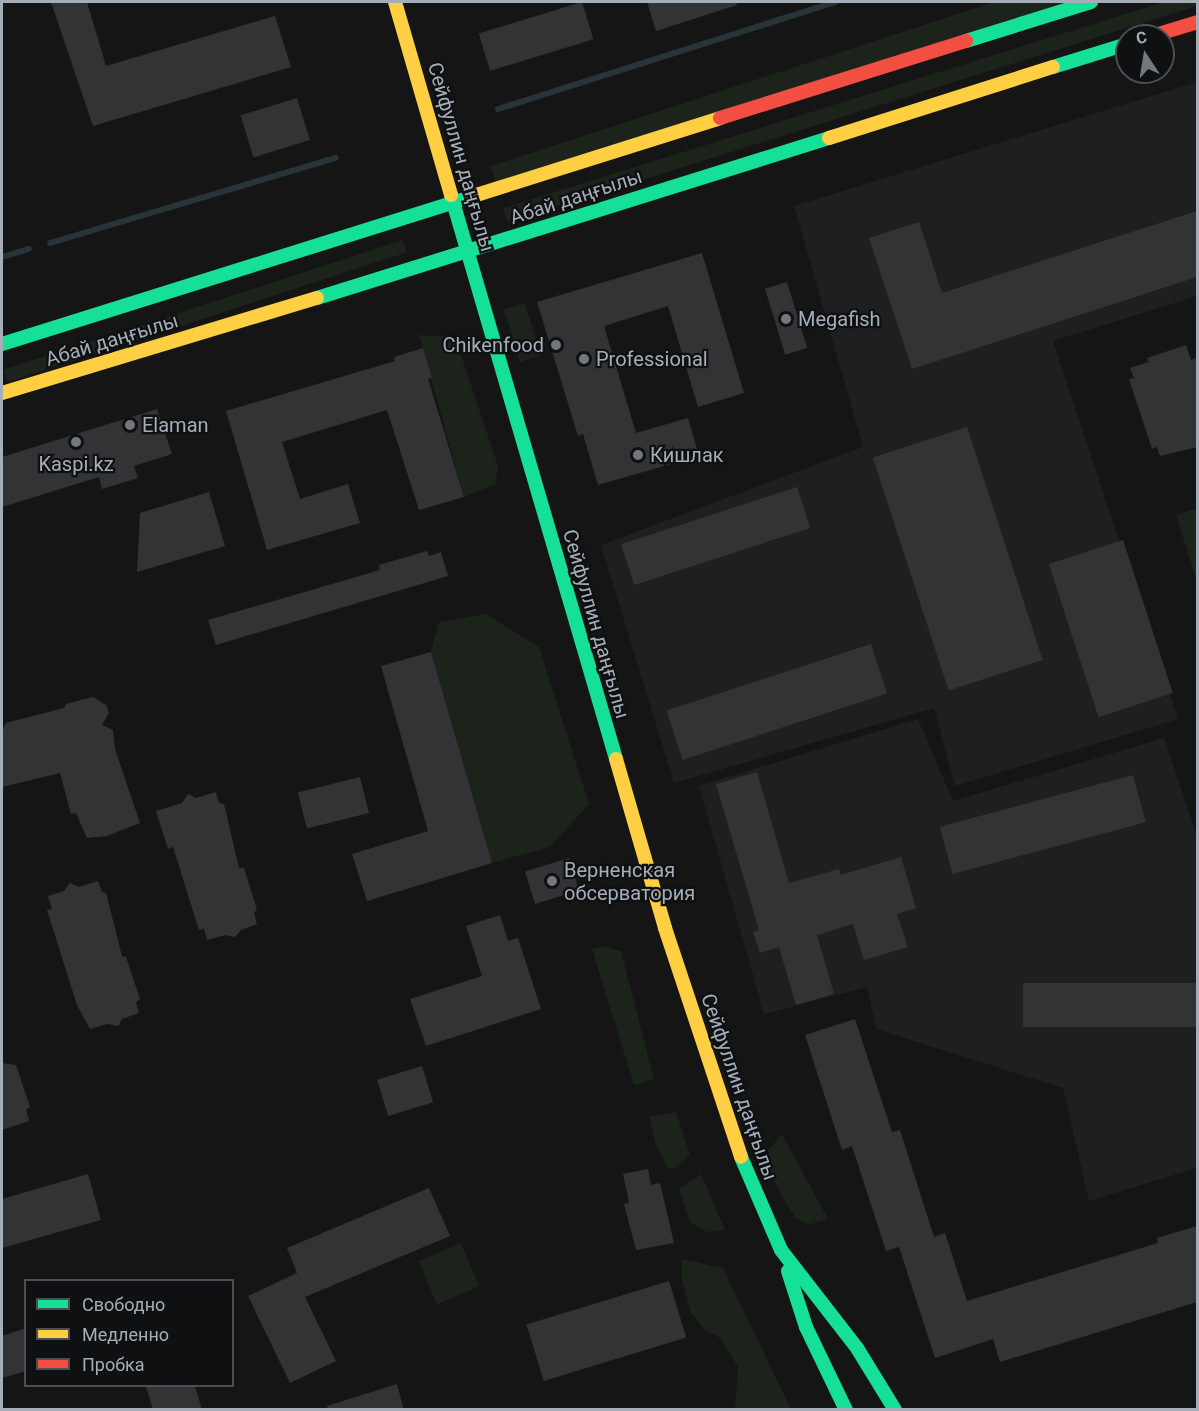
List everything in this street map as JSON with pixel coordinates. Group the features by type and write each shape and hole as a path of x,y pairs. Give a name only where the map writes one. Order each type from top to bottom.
{"main road":[{"name":"Сейфуллин даңғылы","path":"395,2 672,950 729,1128 781,1250 806,1327 844,1408"},
{"name":"Абай даңғылы","path":"2,344 453,200 1092,2"},
{"path":"1175,29 1197,22"},
{"name":"Абай даңғылы","path":"2,393 469,252 1115,48"},
{"name":"Сейфуллин даңғылы","path":"781,1250 857,1348 895,1410"}],"shaded area":[{"path":"994,2 1091,2 497,186 491,166"},
{"path":"1164,2 1197,2 1197,6 1140,24 1115,24 1115,32 508,222 503,208"},
{"path":"1197,82 1197,296 1053,341 1178,719 955,786 934,708 674,783 601,545 863,447 794,206"},
{"path":"403,240 407,252 8,382 4,370"},
{"path":"525,303 541,356 520,362 504,309"},
{"path":"419,335 455,337 498,466 495,485 464,497"},
{"path":"1198,508 1197,582 1176,515"},
{"path":"486,614 539,647 589,804 550,847 492,863 431,652 439,622"},
{"path":"918,719 953,801 1164,738 1197,836 1197,1168 1089,1201 1063,1088 876,1029 867,987 764,1014 699,786"},
{"path":"602,946 621,951 654,1079 634,1085 592,949"},
{"path":"676,1112 690,1155 674,1169 668,1168 656,1146 649,1117"},
{"path":"782,1134 828,1219 808,1225 796,1218 782,1197 763,1156"},
{"path":"701,1174 725,1230 706,1232 690,1222 679,1189"},
{"path":"461,1243 479,1286 437,1304 419,1261"},
{"path":"682,1259 723,1268 791,1409 735,1409 738,1367 720,1338 704,1329 691,1313 682,1279"}],"building":[{"path":"51,2 87,2 106,66 275,16 291,67 93,126"},
{"path":"582,2 593,39 490,71 479,34"},
{"path":"647,2 736,2 737,5 656,31"},
{"path":"297,98 310,140 253,157 241,115"},
{"path":"1197,211 1197,277 912,369 869,238 919,222 942,293"},
{"name":"Professional","path":"702,253 744,393 698,407 668,306 604,326 636,433 688,418 699,456 598,485 583,434 578,436 537,302"},
{"path":"787,282 807,348 785,355 765,289"},
{"path":"1186,345 1191,360 1197,358 1197,447 1160,456 1157,447 1152,449 1129,379 1134,378 1130,368 1149,362 1147,358"},
{"path":"423,348 432,378 428,379 464,497 419,510 387,410 282,442 300,499 348,484 360,523 267,550 226,411 395,361 394,357"},
{"path":"157,409 172,454 134,466 138,478 102,489 99,477 2,507 2,457"},
{"path":"967,427 1043,660 949,691 873,458"},
{"path":"797,487 810,528 634,585 621,544"},
{"path":"209,492 225,546 137,572 140,513"},
{"path":"1123,540 1173,693 1099,717 1049,564"},
{"path":"427,551 429,556 441,552 448,576 216,645 208,620 380,570 379,565"},
{"path":"871,644 887,693 683,760 667,710"},
{"path":"431,652 492,863 367,901 352,854 428,831 381,666"},
{"path":"93,697 106,705 109,713 102,725 113,730 115,749 140,823 107,836 87,838 76,813 71,814 60,773 2,787 2,731 6,723 64,708 66,704"},
{"path":"757,772 789,883 839,869 841,875 901,857 916,908 897,914 908,947 864,960 853,924 817,935 834,994 796,1005 779,947 760,953 753,932 759,930 716,784"},
{"path":"1133,775 1146,822 952,874 940,827"},
{"path":"360,777 369,813 307,828 298,792"},
{"path":"216,792 219,803 224,804 239,868 244,868 257,910 254,913 257,924 241,930 235,937 225,935 207,940 204,929 199,930 173,847 168,849 156,811 182,803 188,794 196,798"},
{"name":"Верненская обсерватория","path":"569,858 579,891 535,904 525,871"},
{"path":"98,881 102,892 106,893 122,956 126,957 140,999 136,1002 139,1013 122,1019 118,1026 107,1024 90,1029 77,1005 47,910 52,909 48,896 64,891 70,883 79,887"},
{"path":"500,915 508,941 518,938 541,1009 426,1046 410,999 482,976 466,926"},
{"path":"1023,983 1197,983 1197,1027 1023,1027"},
{"path":"855,1019 892,1132 900,1130 934,1237 945,1233 967,1301 1158,1243 1157,1238 1197,1226 1197,1302 1000,1362 993,1339 935,1358 899,1247 886,1251 852,1146 842,1150 805,1035"},
{"path":"2,1063 16,1065 30,1107 26,1110 29,1121 2,1130"},
{"path":"422,1066 433,1102 388,1116 377,1080"},
{"path":"648,1169 651,1185 660,1183 674,1243 636,1250 624,1204 629,1203 623,1174"},
{"path":"88,1174 101,1220 2,1248 2,1199"},
{"path":"429,1188 450,1236 305,1297 336,1361 290,1383 248,1296 297,1273 287,1248"},
{"path":"669,1281 686,1337 544,1381 527,1325"},
{"path":"24,1329 24,1372 2,1378 2,1336"},
{"path":"397,1384 404,1410 328,1410 327,1406"},
{"path":"146,1387 195,1387 202,1410 153,1410"}],"waterway":[{"path":"498,109 835,2"},
{"path":"50,243 336,158"},
{"path":"2,257 29,249"}],"traffic: fast":[{"path":"966,41 1091,2"},
{"path":"1053,67 1115,48"},
{"path":"317,298 829,138"},
{"path":"451,195 616,759"},
{"path":"2,344 470,197"},
{"path":"741,1157 781,1250 857,1348 895,1410"},
{"path":"788,1271 806,1327 846,1410"}],"traffic: slow":[{"path":"395,2 451,195"},
{"path":"829,138 1053,67"},
{"path":"470,197 720,118"},
{"path":"2,393 317,298"},
{"path":"616,759 665,928 741,1157"}],"traffic: jam":[{"path":"1175,29 1198,22"},
{"path":"720,118 966,41"}],"place":[{"name":"Megafish","path":"786,319"},
{"name":"Chikenfood","path":"556,345"},
{"name":"Professional","path":"584,359"},
{"name":"Elaman","path":"130,425"},
{"name":"Kaspi.kz","path":"76,442"},
{"name":"Кишлак","path":"638,455"},
{"name":"Верненская обсерватория","path":"552,881"}]}
